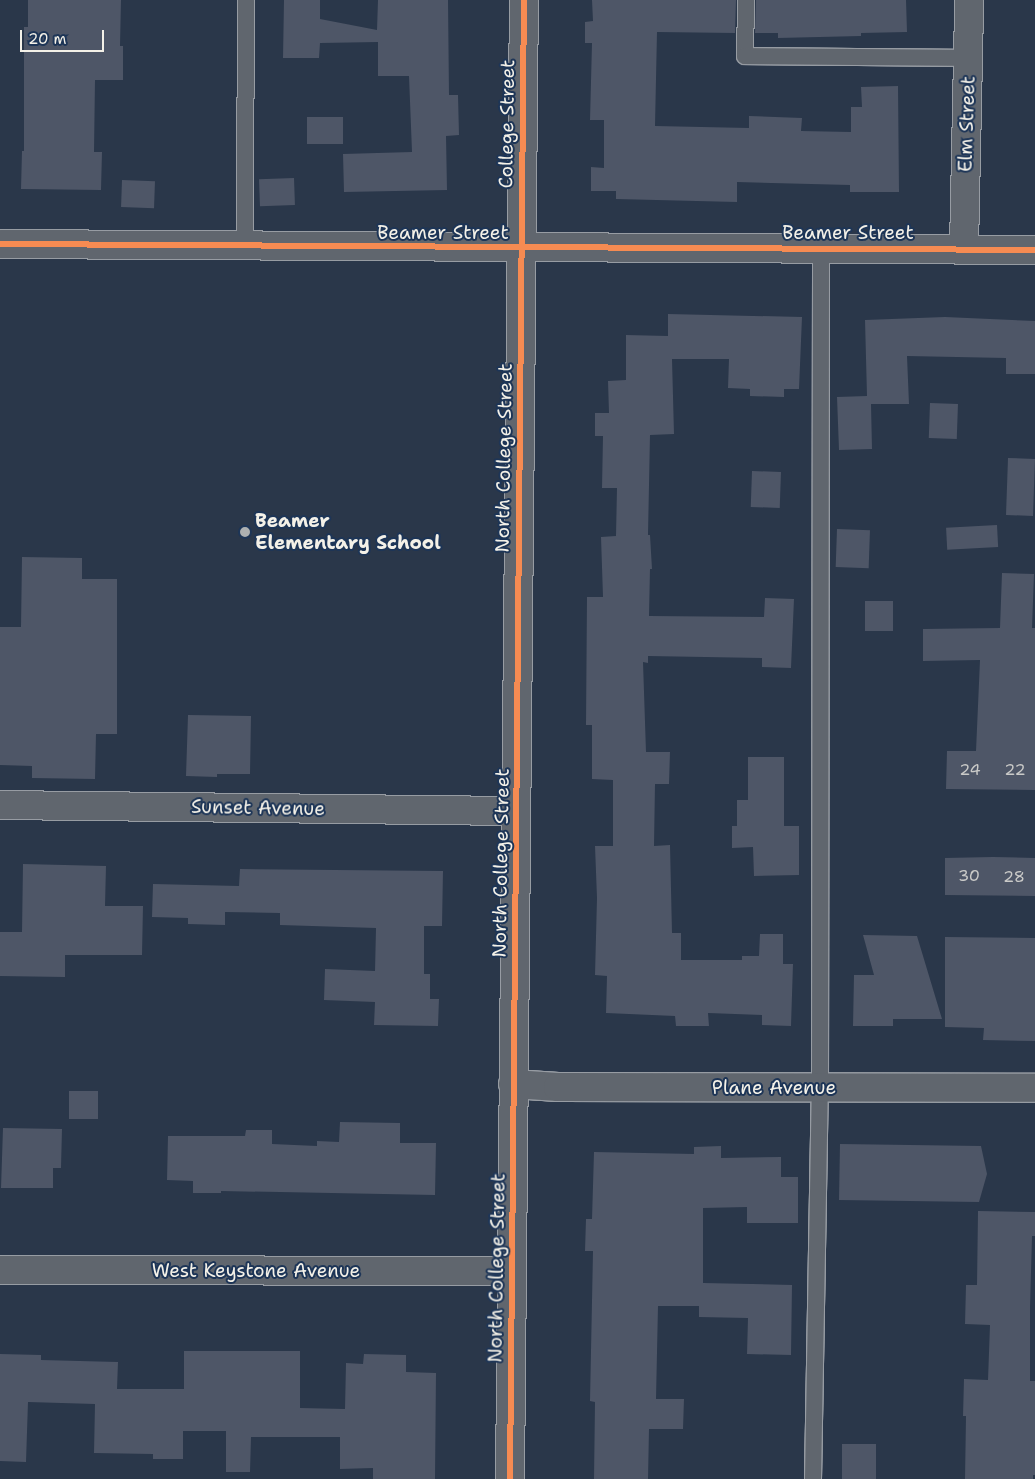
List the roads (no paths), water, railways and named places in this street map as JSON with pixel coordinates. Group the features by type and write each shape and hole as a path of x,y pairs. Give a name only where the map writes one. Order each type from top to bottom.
{"street":[{"name":"College Street","path":"521,247 524,0"},
{"name":"Elm Street","path":"964,248 969,0"},
{"name":"Beamer Street","path":"0,244 964,248 1035,250"},
{"name":"North College Street","path":"510,1479 521,247"},
{"name":"Sunset Avenue","path":"0,805 516,811"},
{"name":"Plane Avenue","path":"513,1084 558,1087 1035,1088"},
{"name":"West Keystone Avenue","path":"0,1270 512,1271"}],"lane":[{"path":"245,246 246,0"},
{"path":"746,0 745,56 969,58"},
{"path":"813,1479 820,1088 822,248"}],"place":[{"name":"Beamer Elementary School","path":"245,532"}]}
